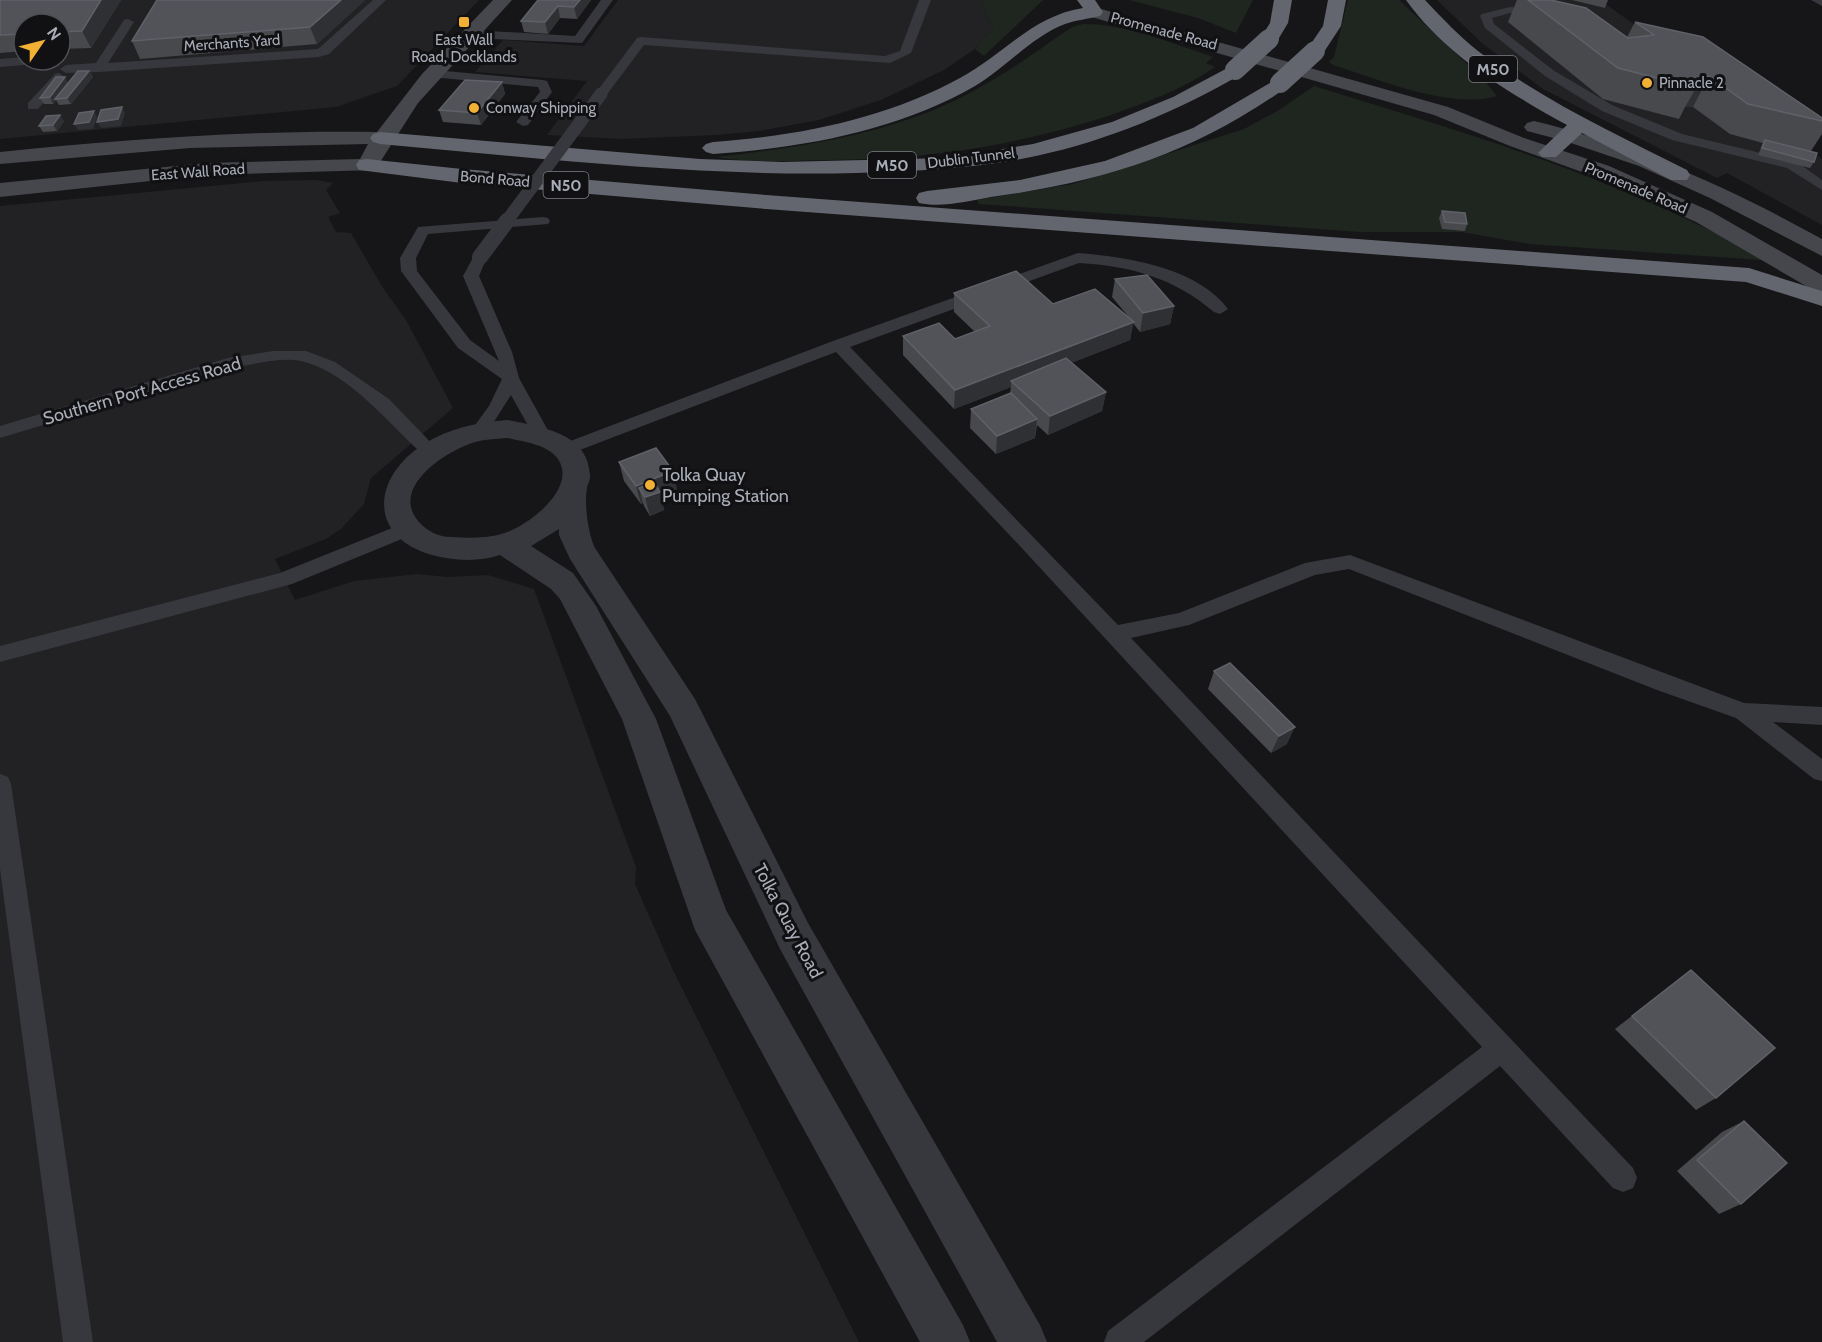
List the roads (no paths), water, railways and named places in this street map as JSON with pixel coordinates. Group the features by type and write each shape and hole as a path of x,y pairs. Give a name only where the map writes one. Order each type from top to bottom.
{"highway":[{"name":"Dublin Tunnel","path":"531,151 700,165 782,168 946,164 1035,150 1119,126 1180,101 1235,70 1269,39 1279,23 1283,0"},
{"name":"Dublin Tunnel","path":"766,202 880,201 993,193 1081,175 1162,150 1216,126 1280,83 1315,51 1332,26 1337,0"},
{"name":"M50","path":"1415,0 1448,35 1575,129"},
{"path":"531,151 726,148 872,121 968,82 1005,57 1045,24 1090,6"},
{"path":"1549,153 1575,129"},
{"name":"Bond Road","path":"381,138 531,151"},
{"name":"Bond Road","path":"367,165 462,176 766,202"},
{"path":"766,202 1749,275 1822,299"}],"street":[{"path":"367,165 381,138 435,74 503,0"},
{"name":"Promenade Road","path":"1090,6 1441,111 1601,171 1704,216 1822,285"},
{"name":"Promenade Road","path":"1441,111 1575,129 1679,175 1822,249"},
{"name":"East Wall Road","path":"0,158 244,138 300,136 381,138"},
{"name":"East Wall Road","path":"0,190 207,169 367,165"},
{"path":"508,429 541,434 566,450 574,461 577,477 573,494 552,521 530,535 483,549 460,550 434,546 407,529 397,509 399,491 411,469 431,452 458,438 479,432 508,429"},
{"name":"Tolka Quay Road","path":"573,494 574,535 581,551 683,709 794,936 1023,1342"},
{"path":"505,544 562,581 585,615 639,718 709,917 946,1342"}],"lane":[{"name":"Merchants Yard","path":"72,65 99,68 319,53 325,51 380,0"},
{"path":"472,34 578,40 606,0"},
{"path":"541,434 512,378 508,358 477,297 471,276 480,257 641,41 886,60 905,53 925,0"},
{"path":"1496,0 1510,10"},
{"path":"1817,0 1822,3"},
{"path":"1552,16 1532,10 1510,10 1486,16 1489,26 1549,73 1607,108 1677,137 1792,165 1822,186"},
{"path":"99,68 128,22"},
{"path":"33,106 57,72"},
{"path":"435,74 543,84 546,92 523,122"},
{"path":"512,378 464,344 409,271 408,258 423,230 543,221"},
{"path":"566,450 839,345 1078,258 1110,260 1183,281 1199,290 1220,309"},
{"path":"839,345 1623,1178"},
{"name":"Southern Port Access Road","path":"0,432 234,362 273,356 306,356 329,366 373,395 431,452"},
{"path":"479,432 497,407 512,378"},
{"path":"0,654 285,579 407,529"},
{"path":"1113,634 1182,620 1312,568 1350,562 1664,684 1744,712 1822,716"},
{"path":"1744,712 1822,772"},
{"path":"0,784 71,1339"},
{"path":"1119,1342 1501,1049"}],"place":[{"name":"East Wall Road, Docklands","path":"464,22"},
{"name":"Pinnacle 2","path":"1647,83"},
{"name":"Conway Shipping","path":"474,108"},
{"name":"Tolka Quay Pumping Station","path":"650,485"}]}
